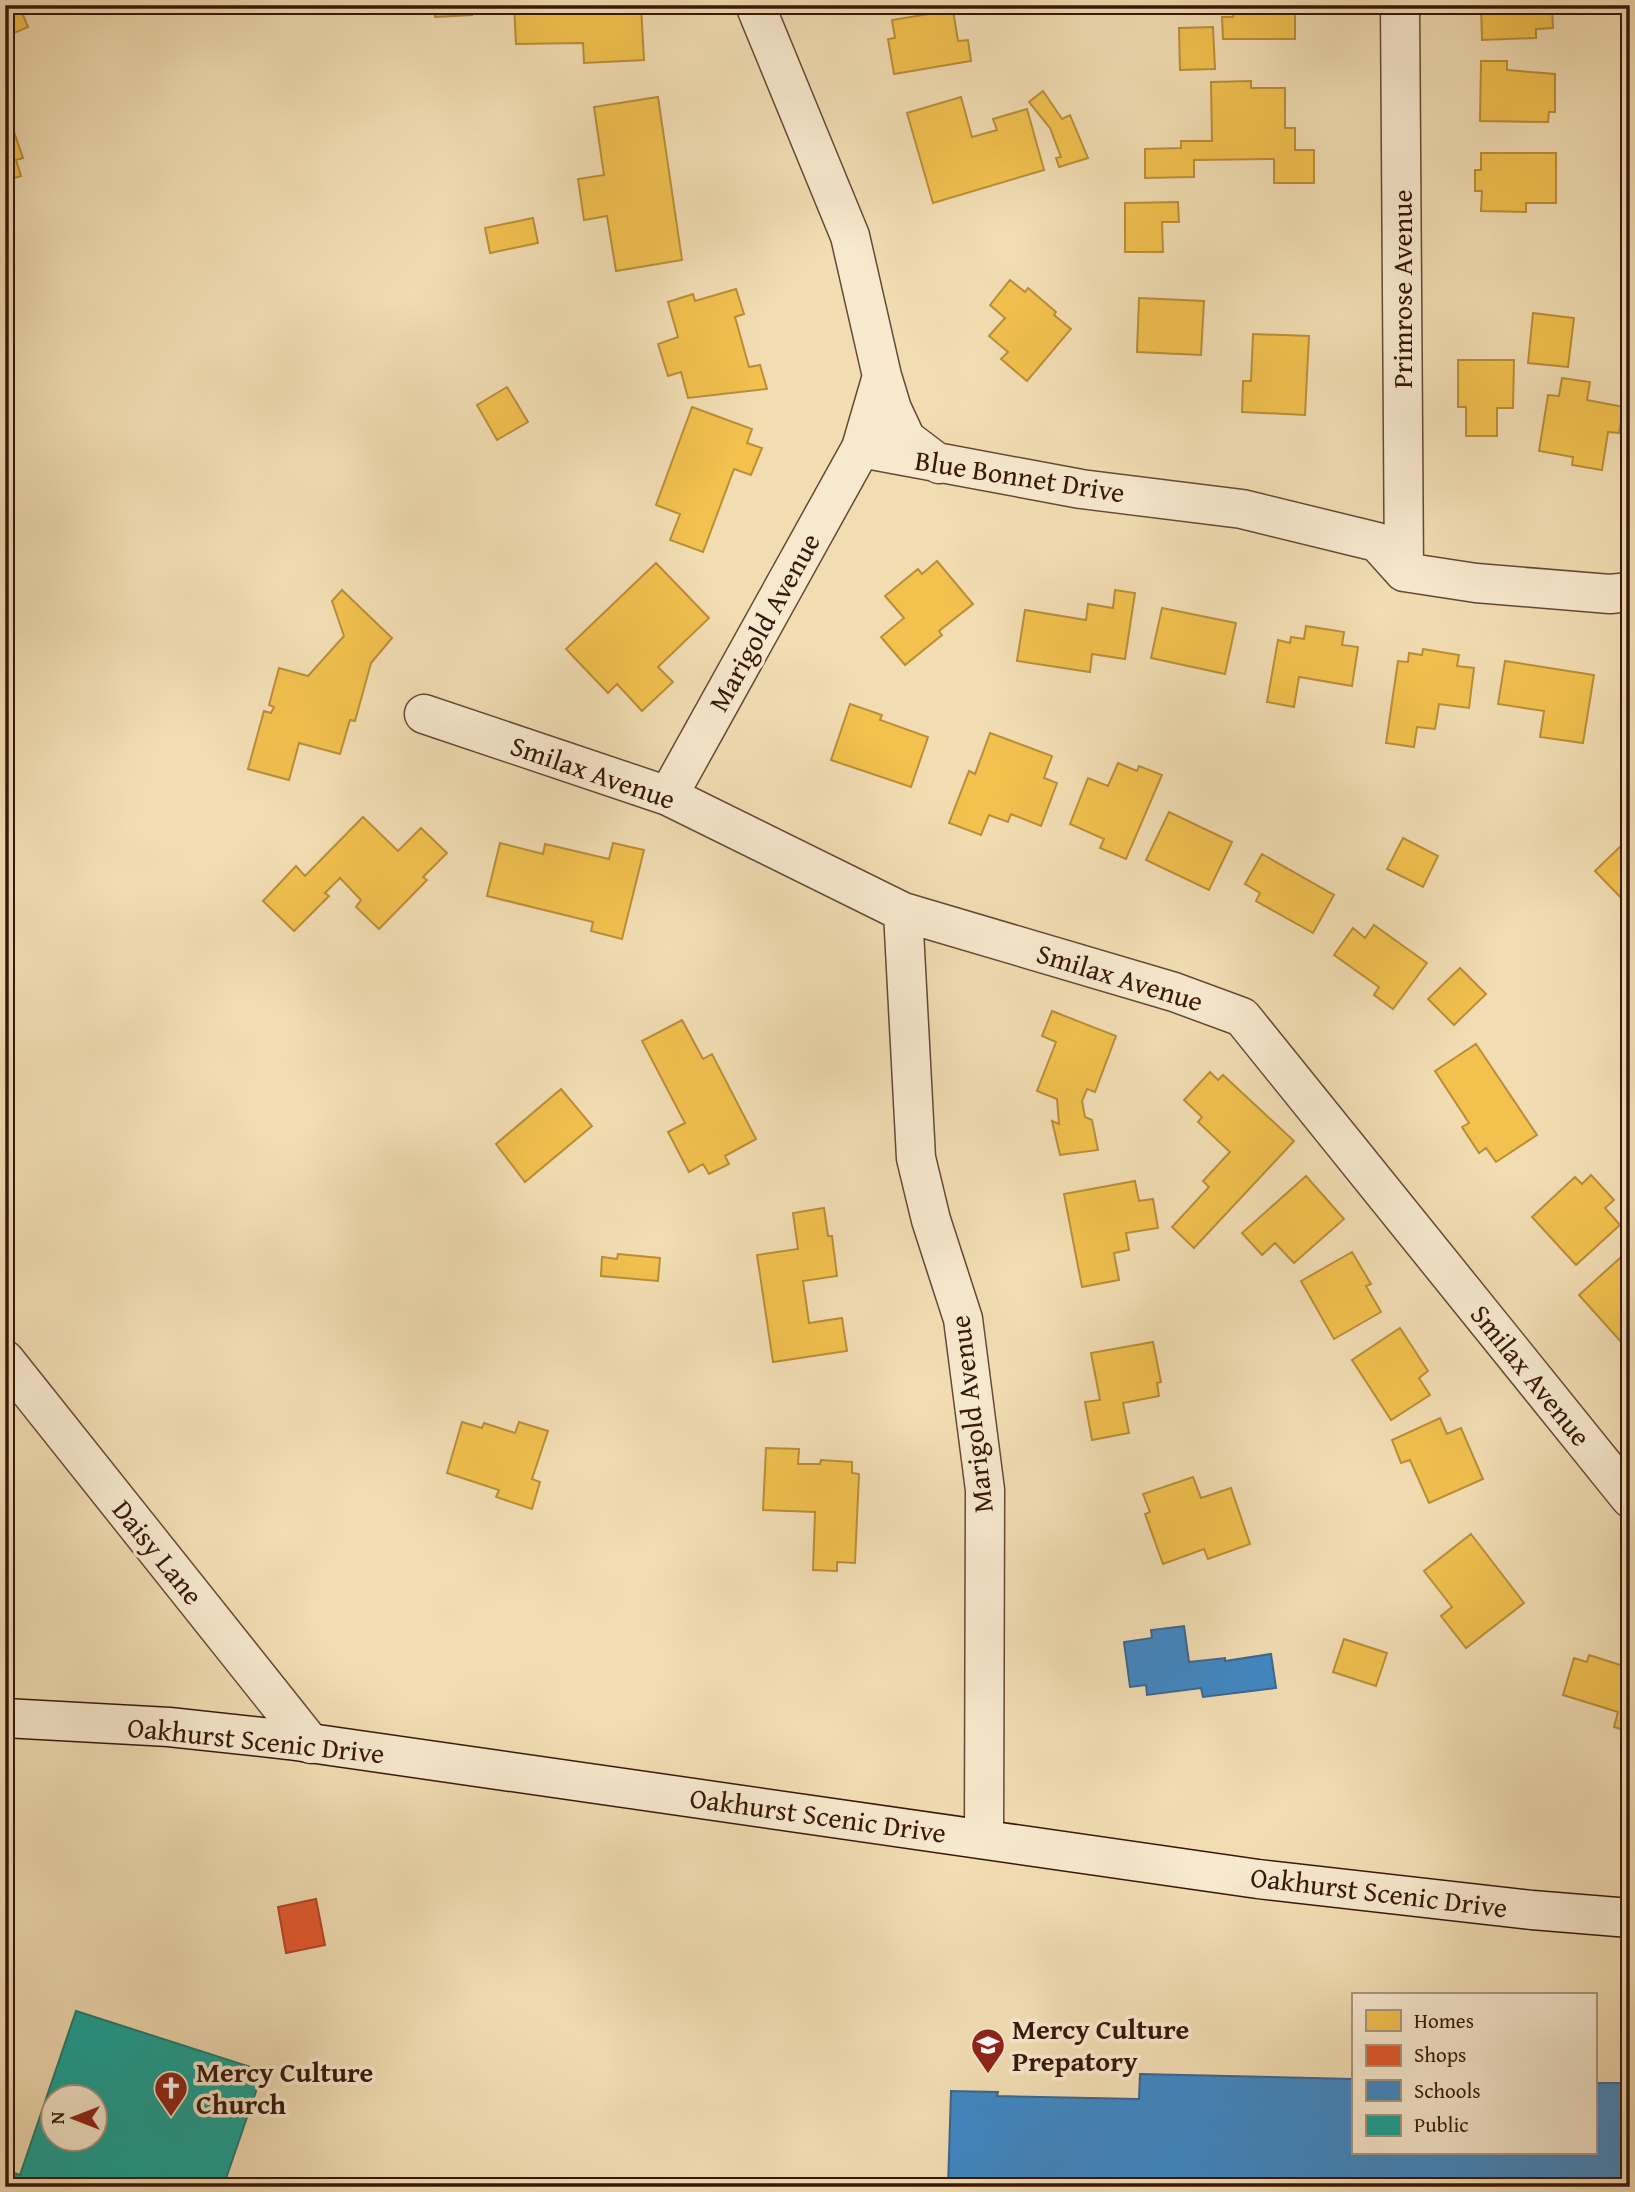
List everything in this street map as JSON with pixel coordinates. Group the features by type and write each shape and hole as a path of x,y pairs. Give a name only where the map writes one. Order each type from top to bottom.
{"street":[{"path":"755,5 850,236 892,409 906,439 939,464"},
{"name":"Primrose Avenue","path":"1400,5 1404,572"},
{"path":"861,448 882,376"},
{"name":"Blue Bonnet Drive","path":"861,448 1081,489 1242,509 1377,542 1404,572"},
{"name":"Marigold Avenue","path":"668,796 861,448"},
{"path":"1404,572 1476,583 1610,594 1630,592"},
{"name":"Smilax Avenue","path":"424,714 668,796 903,912 1174,992 1242,1017 1630,1498"},
{"name":"Marigold Avenue","path":"903,912 916,1158 931,1220 963,1319 985,1490 984,1839"},
{"name":"Daisy Lane","path":"5,1360 311,1744"},
{"name":"Oakhurst Scenic Drive","path":"5,1718 169,1727 311,1744 1258,1879 1532,1910 1630,1918"}],"building: Homes":[{"path":"5,5 19,5 28,27 5,37"},
{"path":"435,5 471,5 472,15 435,17"},
{"path":"514,5 641,5 644,60 584,63 583,43 516,44"},
{"path":"1233,5 1295,5 1295,39 1223,39 1222,17 1233,17"},
{"path":"1481,5 1552,5 1553,28 1536,29 1536,38 1482,40"},
{"path":"953,10 958,41 968,40 971,61 894,74 888,39 895,38 892,20"},
{"path":"1213,27 1215,69 1180,70 1179,28"},
{"path":"1481,61 1507,61 1507,70 1555,74 1555,112 1549,112 1548,122 1480,121"},
{"path":"1251,81 1251,88 1285,88 1285,128 1295,128 1295,150 1314,150 1314,183 1274,183 1274,159 1194,160 1194,177 1145,178 1145,149 1181,148 1181,141 1212,141 1211,82"},
{"path":"1043,91 1062,119 1070,115 1088,158 1059,167 1056,158 1061,157 1050,128 1029,102"},
{"path":"658,97 682,260 616,271 607,216 584,220 578,179 604,175 594,107"},
{"path":"961,97 972,137 997,130 993,119 1027,109 1044,170 933,203 907,113"},
{"path":"13,129 23,158 16,160 21,176 5,181 5,132"},
{"path":"1481,153 1556,153 1556,203 1526,203 1526,212 1481,211 1482,191 1475,191 1475,170 1481,170"},
{"path":"1178,202 1179,222 1162,222 1163,252 1125,252 1125,203"},
{"path":"533,218 538,243 490,253 485,228"},
{"path":"1010,280 1025,292 1028,288 1071,329 1027,381 1001,359 1008,352 989,336 1005,318 990,305"},
{"path":"736,289 744,314 735,317 749,367 760,365 767,389 688,398 681,372 668,376 658,344 678,337 668,302 693,294 695,301"},
{"path":"1139,298 1204,301 1201,355 1137,352"},
{"path":"1533,313 1574,318 1568,367 1528,363"},
{"path":"1253,334 1309,336 1305,415 1242,412 1243,381 1251,381"},
{"path":"1458,360 1514,360 1513,408 1497,408 1497,436 1466,436 1466,407 1458,407"},
{"path":"1562,378 1590,382 1587,400 1624,407 1619,433 1608,432 1602,470 1572,465 1573,457 1539,451 1548,395 1559,396"},
{"path":"507,387 528,422 497,440 477,405"},
{"path":"692,407 752,429 747,443 762,448 751,475 734,469 703,552 670,540 680,514 656,505"},
{"path":"937,561 973,604 939,631 942,635 905,665 881,637 904,618 885,596 918,569 922,574"},
{"path":"656,563 709,618 658,667 673,682 642,711 617,684 608,693 566,649"},
{"path":"342,590 392,638 371,663 355,721 350,720 340,754 299,743 289,780 248,769 264,711 271,713 274,707 269,705 279,668 308,676 344,636 332,601"},
{"path":"1115,590 1135,593 1125,659 1092,654 1090,672 1017,661 1025,610 1086,620 1088,604 1113,608"},
{"path":"1162,608 1236,623 1225,674 1151,658"},
{"path":"1306,626 1344,632 1342,645 1358,647 1352,686 1299,677 1294,707 1267,702 1278,640 1290,643 1291,637 1304,639"},
{"path":"1423,649 1459,655 1457,666 1474,668 1469,708 1439,704 1435,729 1417,727 1414,747 1386,743 1398,661 1408,662 1409,653 1422,655"},
{"path":"1505,661 1594,675 1583,743 1540,737 1544,711 1498,704"},
{"path":"850,704 882,715 880,720 928,737 911,787 831,760"},
{"path":"990,733 1052,756 1044,778 1057,783 1041,826 1011,814 1008,822 989,815 981,835 949,823 969,771 975,774"},
{"path":"1118,763 1137,771 1139,766 1162,775 1126,859 1100,848 1104,839 1070,824 1088,778 1108,786"},
{"path":"1169,812 1232,842 1209,890 1146,860"},
{"path":"363,817 398,851 421,828 447,853 423,877 427,880 379,929 356,907 361,900 340,878 325,893 329,896 294,931 263,901 296,866 305,876"},
{"path":"1630,837 1630,905 1629,906 1595,871"},
{"path":"1403,838 1438,856 1423,887 1387,869"},
{"path":"500,843 543,854 545,844 609,859 613,843 644,850 622,939 591,931 593,922 487,896"},
{"path":"1262,854 1334,895 1313,933 1256,901 1260,893 1245,884"},
{"path":"1374,925 1427,963 1393,1009 1374,995 1379,987 1334,955 1353,928 1365,938"},
{"path":"1460,968 1486,994 1454,1025 1428,999"},
{"path":"1052,1011 1116,1036 1095,1092 1087,1089 1082,1101 1085,1117 1092,1120 1098,1150 1060,1155 1052,1121 1059,1124 1057,1099 1037,1091 1056,1042 1042,1036"},
{"path":"682,1020 703,1059 712,1054 756,1139 725,1156 729,1164 709,1174 703,1164 689,1172 668,1132 685,1123 642,1041"},
{"path":"1476,1044 1537,1135 1496,1162 1486,1148 1479,1153 1462,1127 1469,1123 1435,1071"},
{"path":"1210,1072 1218,1080 1223,1075 1294,1141 1194,1248 1172,1227 1209,1187 1203,1181 1230,1152 1198,1122 1202,1117 1184,1100"},
{"path":"561,1089 592,1126 525,1182 496,1144"},
{"path":"1591,1175 1614,1200 1605,1208 1620,1225 1576,1265 1532,1217 1575,1177 1582,1184"},
{"path":"1306,1176 1344,1219 1294,1263 1275,1243 1262,1255 1242,1233"},
{"path":"1135,1181 1139,1201 1153,1199 1158,1228 1126,1233 1129,1250 1114,1253 1119,1280 1082,1287 1064,1194"},
{"path":"824,1208 828,1236 832,1236 837,1276 803,1281 809,1323 842,1318 847,1351 773,1362 757,1255 798,1249 793,1213"},
{"path":"1630,1249 1630,1352 1579,1295"},
{"path":"1352,1252 1371,1284 1366,1286 1381,1312 1334,1339 1301,1281"},
{"path":"618,1254 660,1258 658,1281 601,1276 602,1257 617,1259"},
{"path":"1400,1328 1428,1371 1419,1378 1430,1395 1391,1420 1352,1360"},
{"path":"1153,1342 1161,1382 1157,1383 1159,1396 1123,1403 1129,1433 1092,1440 1085,1402 1100,1400 1091,1353"},
{"path":"1440,1418 1447,1434 1461,1428 1483,1479 1429,1503 1410,1460 1401,1463 1392,1440"},
{"path":"462,1422 482,1428 484,1423 515,1433 519,1422 548,1431 532,1479 540,1482 532,1509 496,1497 499,1490 447,1473"},
{"path":"766,1448 799,1449 798,1464 820,1464 821,1460 852,1462 852,1473 859,1474 855,1563 837,1562 837,1571 813,1570 815,1512 763,1510"},
{"path":"1193,1477 1201,1498 1231,1488 1250,1544 1208,1559 1204,1549 1163,1564 1145,1514 1150,1512 1143,1494"},
{"path":"1471,1534 1524,1603 1466,1648 1441,1616 1452,1607 1424,1571"},
{"path":"1344,1639 1387,1653 1376,1686 1333,1672"},
{"path":"1589,1655 1630,1668 1630,1732 1614,1727 1618,1712 1563,1695 1574,1658 1587,1662"}],"building: Shops":[{"path":"316,1899 325,1945 286,1953 278,1907"}],"building: Schools":[{"path":"1184,1626 1189,1662 1225,1658 1225,1661 1271,1654 1276,1688 1203,1697 1201,1688 1147,1695 1146,1685 1130,1687 1124,1642 1152,1638 1151,1630"},
{"path":"1140,2074 1352,2079 1352,2154 1596,2154 1596,2083 1630,2083 1630,2187 948,2187 951,2091 998,2092 997,2096 1139,2099"}],"building: Public":[{"name":"Mercy Culture Church","path":"76,2011 263,2071 223,2187 5,2187 5,2170 20,2175 38,2122 38,2154 108,2154 108,2084 51,2084"}],"place":[{"name":"Mercy Culture Prepatory","path":"988,2075"},
{"name":"Mercy Culture Church","path":"171,2118"}]}
